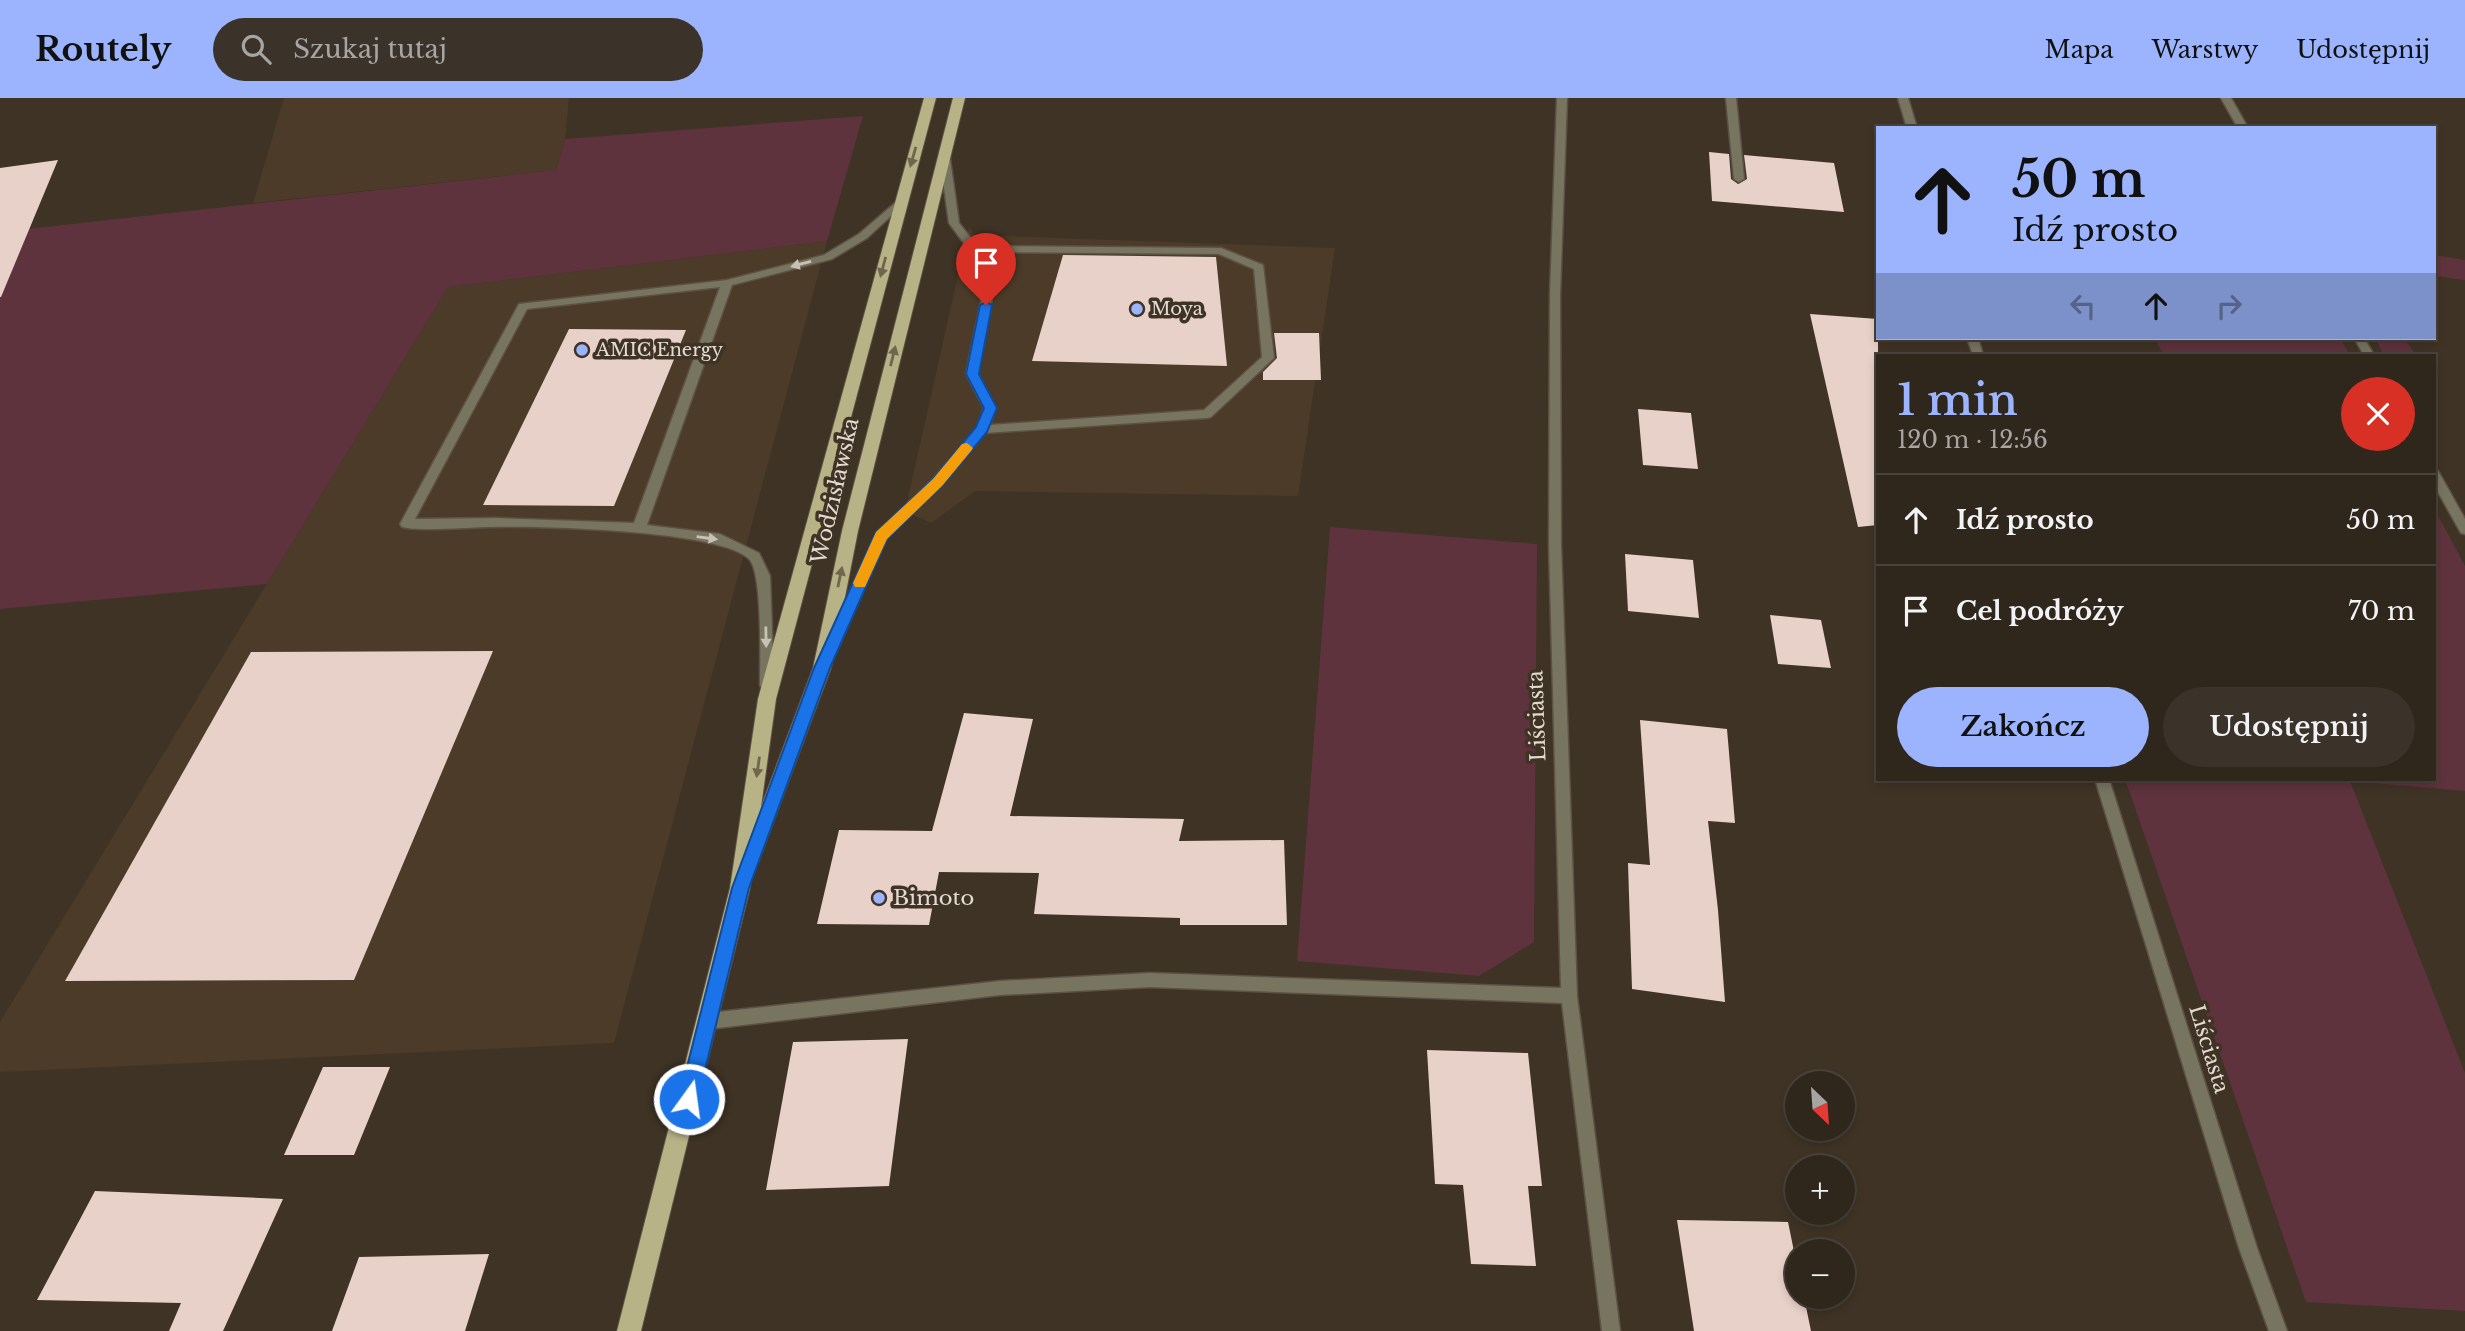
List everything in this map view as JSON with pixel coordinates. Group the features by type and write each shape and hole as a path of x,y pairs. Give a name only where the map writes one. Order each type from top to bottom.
{"main road":[{"name":"Wodzisławska","path":"629,1331 709,1021 740,888 767,699 930,98"},
{"name":"Wodzisławska","path":"740,888 822,668 850,531 959,98"}],"street":[{"name":"Liściasta","path":"1562,98 1555,296 1555,545 1569,996 1611,1331"},
{"path":"1731,98 1739,178"},
{"path":"1903,98 1911,126"},
{"path":"2226,98 2242,126"},
{"path":"822,668 881,536 937,482 982,429 990,408 972,374 990,282 974,249 954,223 944,151"},
{"path":"767,699 764,576 754,556 720,539 639,528 498,522 406,524 523,306 727,283 828,257 863,236 901,201"},
{"path":"974,249 1221,251 1259,267 1268,358 1207,414 982,429"},
{"path":"639,528 727,283"},
{"path":"2436,478 2465,530"},
{"name":"Liściasta","path":"2103,781 2244,1235 2278,1331"},
{"path":"709,1021 1000,988 1150,981 1569,996"}],"shaded area":[{"path":"284,98 569,98 565,139 556,170 253,203"},
{"path":"863,116 827,241 448,287 267,584 0,609 0,232 556,170 565,139"},
{"path":"969,227 975,235 1335,248 1298,496 975,491 931,523 905,511"},
{"path":"827,241 614,1043 0,1072 0,1022 448,287"},
{"path":"2436,255 2465,260 2465,280 2436,276"},
{"path":"2155,340 2341,340 2349,354 2163,354"},
{"path":"2376,340 2405,340 2415,354 2383,354"},
{"path":"2436,512 2465,566 2465,791 2350,781 2436,781"},
{"path":"1330,527 1537,544 1534,942 1479,976 1297,961"},
{"path":"2126,781 2350,781 2465,1073 2465,1311 2306,1302"}],"building":[{"path":"1709,152 1729,154 1731,179 1738,184 1747,179 1744,155 1834,163 1844,212 1712,201"},
{"path":"58,160 1,297 0,297 0,168"},
{"name":"Moya","path":"1063,255 1216,257 1227,366 1032,361"},
{"path":"1810,314 1876,319 1876,525 1858,527"},
{"path":"569,329 686,330 614,506 483,505"},
{"path":"1274,333 1319,333 1321,380 1263,380 1263,372 1277,358"},
{"path":"1638,409 1691,413 1698,469 1643,465"},
{"path":"1625,554 1693,560 1699,618 1628,611"},
{"path":"1770,615 1821,620 1831,668 1778,664"},
{"path":"493,651 354,980 65,981 251,652"},
{"path":"964,713 1033,719 1010,816 1184,819 1179,841 1284,840 1287,925 1180,925 1180,918 1034,914 1039,873 939,872 929,925 817,924 839,830 932,831"},
{"path":"1640,720 1727,729 1735,823 1708,821 1725,1002 1632,989 1628,863 1650,865"},
{"path":"908,1039 889,1186 766,1190 793,1042"},
{"path":"1427,1050 1528,1053 1542,1186 1528,1186 1536,1266 1471,1264 1463,1185 1435,1184"},
{"path":"323,1067 390,1067 354,1155 284,1155"},
{"path":"95,1191 283,1199 223,1331 169,1331 181,1303 37,1300"},
{"path":"1677,1220 1785,1222 1785,1225 1789,1225 1791,1239 1785,1239 1785,1309 1806,1309 1811,1331 1694,1331"},
{"path":"489,1254 465,1331 332,1331 359,1257"}],"slow traffic":[{"path":"860,583 881,536 937,482 967,448"}],"place":[{"name":"Moya","path":"1137,309"},
{"name":"AMIC Energy","path":"582,350"},
{"name":"Bimoto","path":"879,898"}],"route":[{"path":"689,1099 740,888 822,668 881,536 937,482 982,429 990,408 972,374 986,305"}]}
